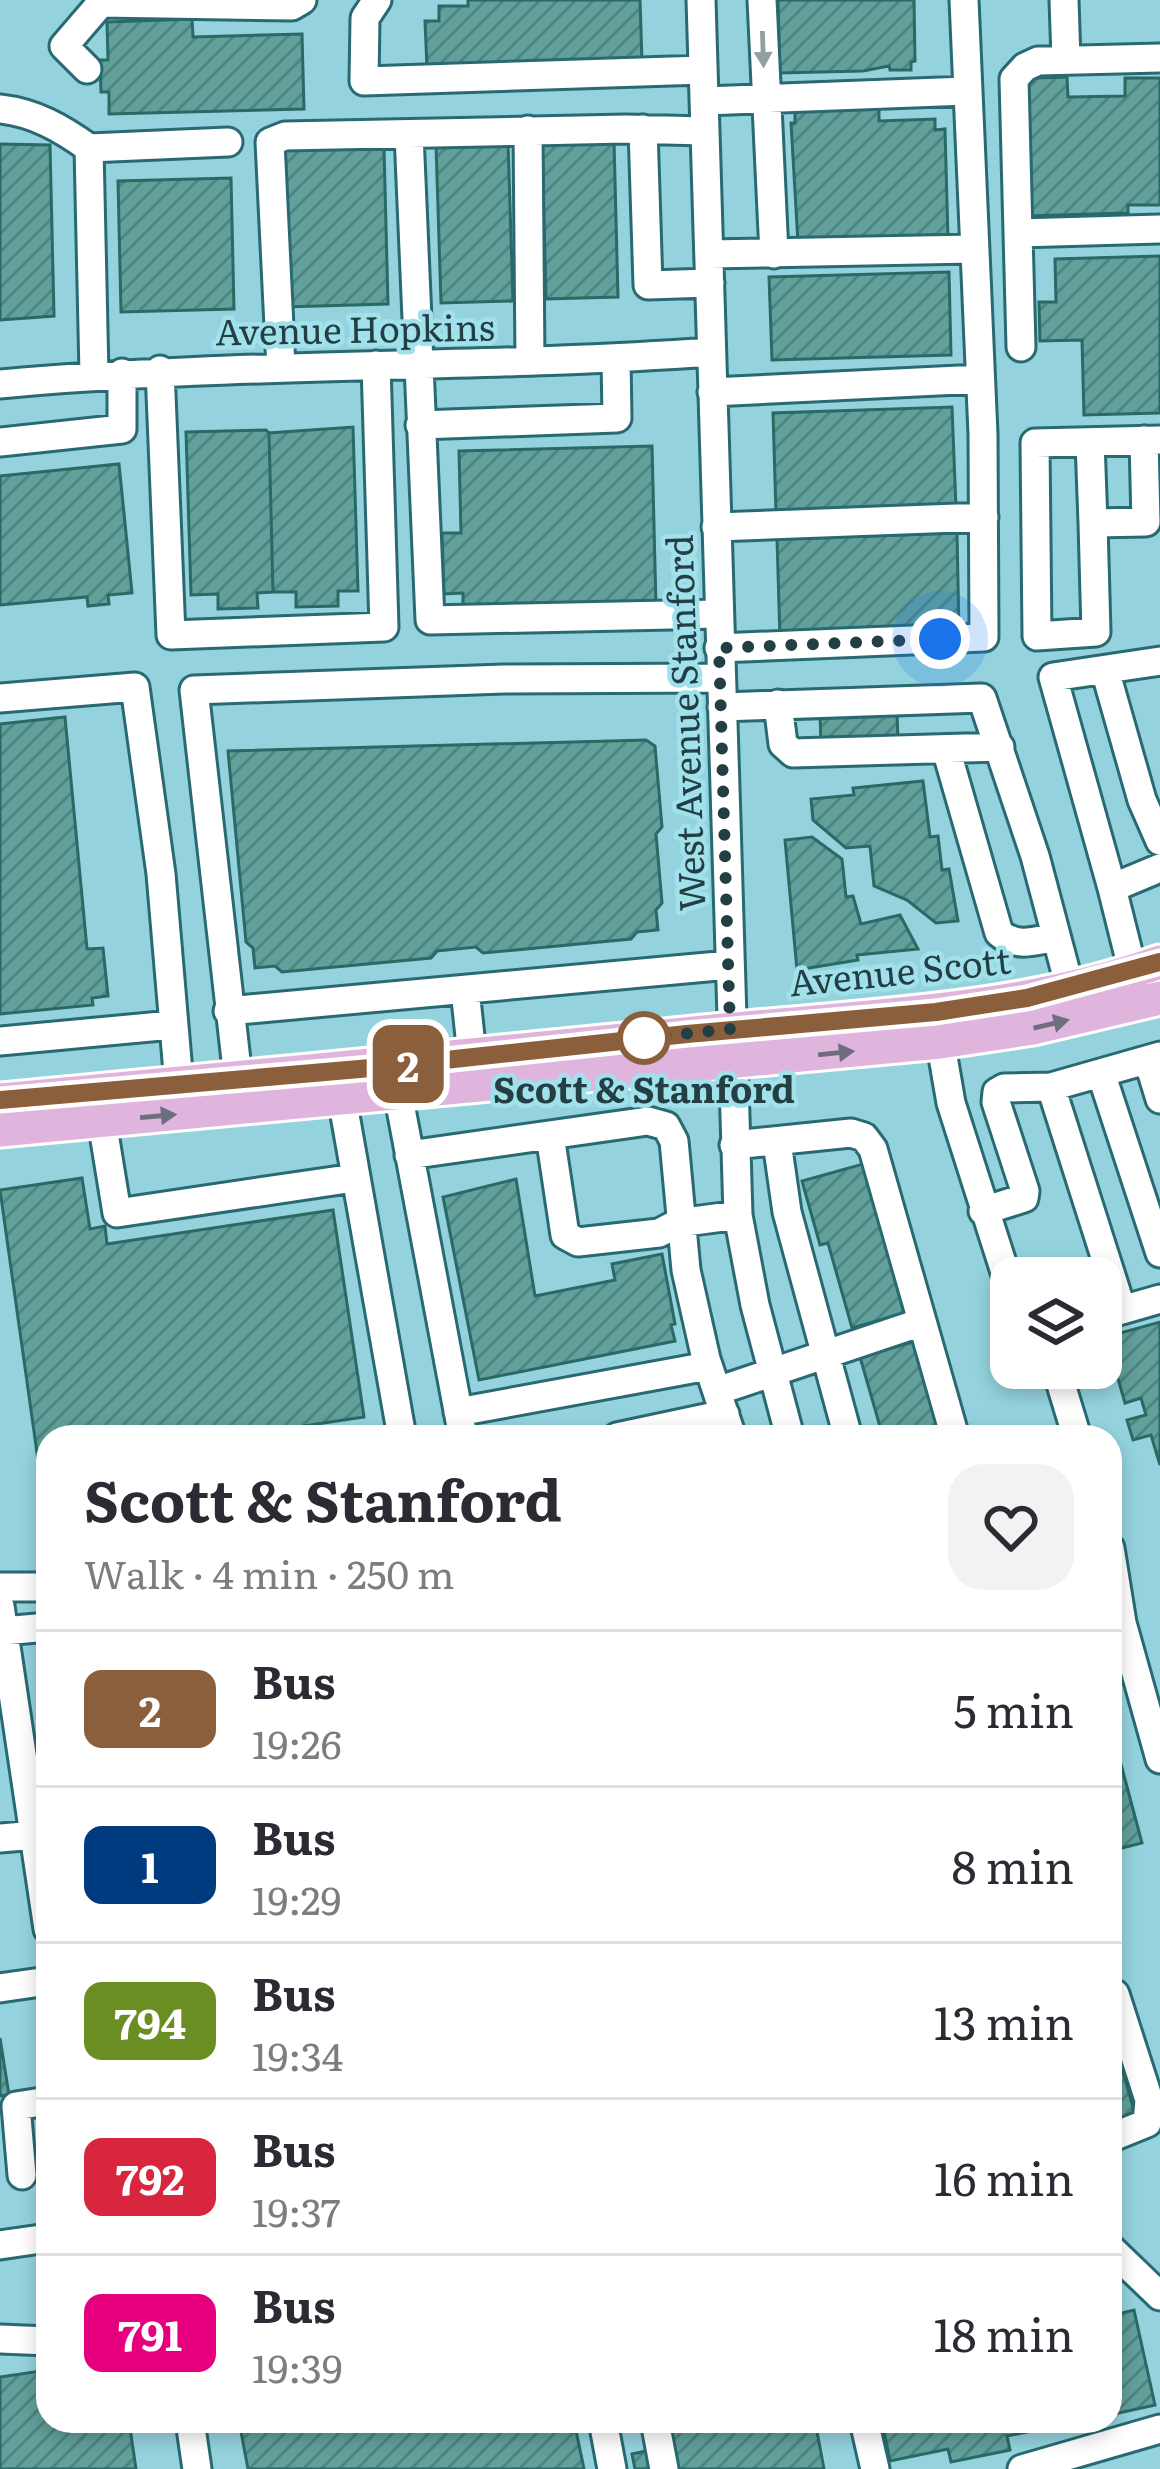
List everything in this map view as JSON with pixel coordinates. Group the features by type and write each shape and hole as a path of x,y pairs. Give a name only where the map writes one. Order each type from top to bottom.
{"main road":[{"name":"Avenue Scott","path":"0,1100 238,1078 398,1093 732,1064 938,1027 1147,967"},
{"name":"Avenue Scott","path":"0,1130 102,1121 340,1086 472,1055 730,1029 1033,1028 1160,998"}],"street":[{"path":"87,69 64,46 102,2 292,6 302,0"},
{"path":"376,0 365,18 364,81 704,70"},
{"name":"West Avenue Stanford","path":"701,0 737,1215 787,1425"},
{"path":"762,0 774,254"},
{"path":"719,648 984,637 980,379 964,0"},
{"path":"1064,0 1066,60"},
{"path":"1022,347 1014,80 1024,67 1038,61 1160,58"},
{"path":"704,100 967,91"},
{"path":"0,109 43,120 89,148 228,142"},
{"path":"643,129 648,285 774,254 974,249"},
{"path":"528,130 530,362"},
{"path":"281,368 270,142 285,136 705,131"},
{"path":"409,134 430,620 718,614"},
{"path":"0,442 122,429 108,374 89,148"},
{"path":"1018,233 1160,229"},
{"name":"Avenue Hopkins","path":"0,384 160,370 530,362 711,352"},
{"path":"420,425 617,418 616,359"},
{"path":"160,370 171,635 384,627 376,365"},
{"path":"712,392 980,379"},
{"path":"1090,442 1096,632 1037,636 1035,443 1152,440 1146,523 1093,523"},
{"path":"716,527 983,517"},
{"path":"1147,967 1112,888 1053,677 1160,661"},
{"path":"1105,670 1142,800 1160,841"},
{"path":"238,1078 194,690 720,677"},
{"path":"0,698 135,687 161,874 178,1084"},
{"path":"722,707 982,698 1070,988"},
{"path":"778,704 783,744 794,753 1000,747"},
{"path":"946,749 999,933 1022,944 1056,937"},
{"path":"1112,888 1160,868"},
{"path":"228,1011 729,964"},
{"path":"465,990 472,1055"},
{"path":"0,1041 172,1025"},
{"path":"938,1027 951,1103 999,1257"},
{"path":"983,1211 1024,1198 997,1092 1051,1087 1154,1058 1160,1099"},
{"path":"1101,1072 1160,1253"},
{"path":"340,1086 400,1425"},
{"path":"1051,1087 1096,1257"},
{"path":"398,1093 460,1425 720,1402"},
{"path":"102,1121 117,1213 354,1178"},
{"path":"409,1155 648,1121 667,1126 674,1142 678,1223 720,1402"},
{"path":"734,1145 851,1133 864,1137 872,1149 952,1425"},
{"path":"550,1135 565,1235 578,1242 659,1233 678,1223 737,1215"},
{"path":"777,1142 788,1212 845,1425"},
{"path":"1122,1310 1160,1299"},
{"path":"654,1425 720,1402 772,1371 922,1322"},
{"path":"1062,1389 1073,1425"},
{"path":"0,1587 36,1587"},
{"path":"36,1625 1,1618 7,1701 36,1811"},
{"path":"1122,1623 1160,1759"},
{"path":"0,1838 36,1835"},
{"path":"0,1988 36,1983"},
{"path":"1122,2016 1149,2100 1148,2123 1122,2133"},
{"path":"22,2175 16,2106 36,2103"},
{"path":"0,2245 36,2240"},
{"path":"1122,2260 1160,2296"},
{"path":"0,2339 36,2341"},
{"path":"1022,2469 1160,2429"},
{"path":"192,2433 197,2469"},
{"path":"605,2433 612,2469"},
{"path":"657,2433 664,2469"},
{"path":"867,2433 875,2469"}],"building":[{"path":"468,0 640,0 642,62 427,68 425,21 439,21 439,6 468,6"},
{"path":"778,0 914,0 915,61 911,70 890,70 889,66 780,73"},
{"path":"192,19 193,37 302,34 304,109 109,114 109,92 101,92 100,60 108,60 107,22"},
{"path":"1067,77 1068,97 1125,96 1125,78 1160,78 1160,205 1128,205 1128,213 1026,216 1025,88 1034,78"},
{"path":"879,104 879,121 935,119 935,130 945,129 948,239 798,243 791,123 795,123 795,107"},
{"path":"614,141 618,297 546,299 542,142"},
{"path":"508,143 513,301 441,303 436,145"},
{"path":"0,144 50,145 54,316 0,320"},
{"path":"384,148 388,304 284,307 280,150"},
{"path":"231,178 234,309 121,312 118,181"},
{"path":"1160,256 1160,413 1084,415 1082,340 1040,341 1039,302 1056,302 1055,259"},
{"path":"949,272 951,355 772,360 769,277"},
{"path":"952,407 956,508 776,513 773,413"},
{"path":"353,427 358,591 338,591 338,606 296,607 296,592 273,592 269,433"},
{"path":"266,430 273,592 257,593 258,608 218,609 218,594 191,595 186,432"},
{"path":"652,446 656,606 463,612 463,593 444,594 442,533 461,533 459,451"},
{"path":"119,464 132,593 108,595 109,604 88,606 87,597 0,605 0,476"},
{"path":"957,533 959,632 780,638 777,539"},
{"path":"897,712 898,743 821,745 820,714"},
{"path":"65,717 87,949 103,948 108,996 92,998 93,1005 0,1014 0,724"},
{"path":"646,740 655,746 662,827 656,834 662,903 656,910 658,930 637,932 631,939 483,953 476,947 437,951 431,958 282,972 275,966 255,968 253,948 246,942 228,751"},
{"path":"923,781 930,837 938,836 942,870 949,869 958,921 936,923 907,900 874,886 870,846 846,848 813,820 811,799 854,795 853,788"},
{"path":"812,837 842,859 846,897 853,896 861,924 900,915 918,949 857,955 858,960 797,970 785,840"},
{"path":"863,1164 904,1313 852,1328 828,1243 820,1245 802,1181"},
{"path":"82,1178 90,1229 105,1226 107,1244 333,1210 364,1417 310,1425 36,1425 36,1446 0,1190"},
{"path":"516,1179 535,1296 615,1280 612,1264 662,1254 675,1341 479,1380 443,1197"},
{"path":"1160,1322 1160,1465 1151,1435 1133,1440 1127,1420 1146,1415 1141,1398 1125,1403 1122,1333"},
{"path":"913,1342 937,1425 880,1425 860,1357"},
{"path":"1122,1768 1142,1843 1122,1848"},
{"path":"0,2038 9,2095 0,2096"},
{"path":"1122,2068 1136,2118 1122,2126"},
{"path":"1134,2310 1155,2405 1122,2412 1122,2313"},
{"path":"36,2372 36,2433 131,2433 136,2469 0,2469 0,2377"},
{"path":"241,2433 576,2433 584,2469 248,2469"},
{"path":"668,2433 817,2433 824,2469 675,2469"},
{"path":"884,2433 1022,2433 1007,2436 1010,2450 951,2462 948,2449 890,2461"},
{"path":"646,2451 650,2469 635,2469 632,2454"}],"bus line":[{"name":"2","path":"0,1100 936,1012 1027,998 1160,962"}],"place":[{"name":"Scott & Stanford","path":"644,1038"}],"route":[{"path":"644,1038 730,1029 719,648 940,639"}]}
